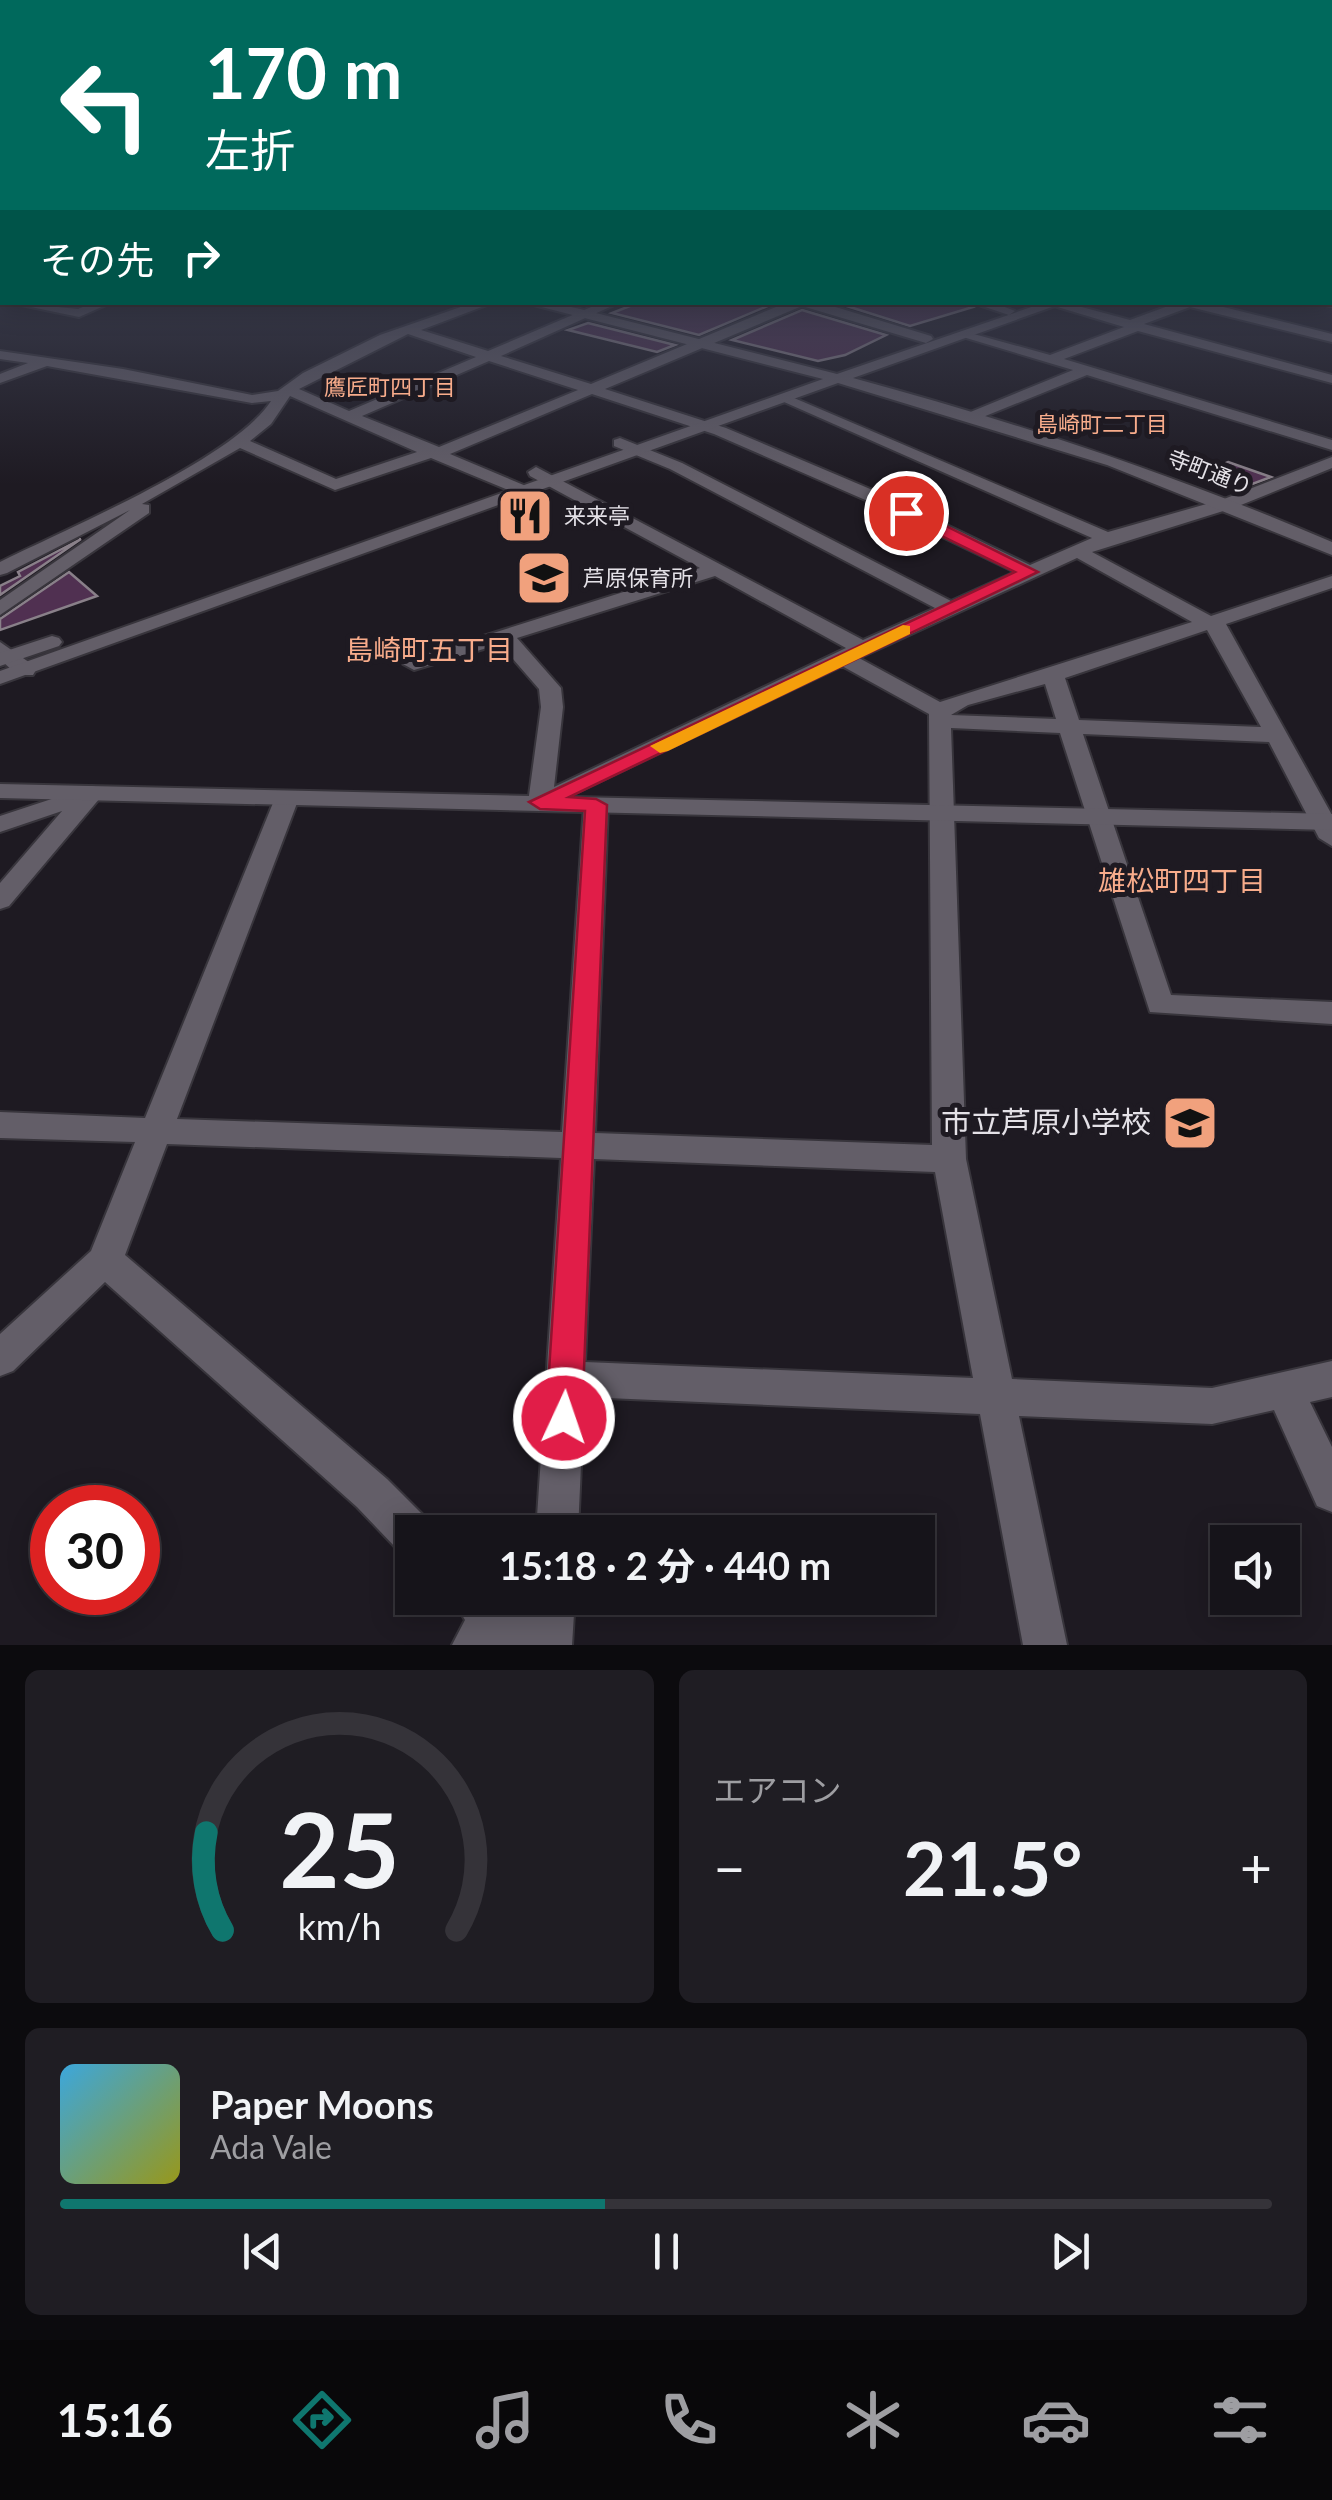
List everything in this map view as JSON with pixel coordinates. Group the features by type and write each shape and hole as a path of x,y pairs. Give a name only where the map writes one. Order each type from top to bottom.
{"street":[{"path":"0,568 172,482 266,422 285,393 308,376 404,332"},
{"path":"414,332 694,423 876,498 1029,572"},
{"path":"349,416 549,332"},
{"name":"寺町通り","path":"650,332 830,376 1071,445 1230,503 1332,549"},
{"path":"240,442 335,485 437,452 729,332"},
{"path":"902,332 926,339"},
{"path":"0,678 8,659 512,487 947,332"},
{"path":"694,423 782,398 830,376 974,332"},
{"path":"1051,359 1119,332"},
{"path":"1154,332 1332,380"},
{"path":"1307,332 1332,338"},
{"path":"968,334 1332,445"},
{"path":"0,355 252,400 285,393 437,452 512,487"},
{"path":"0,378 44,362"},
{"path":"973,416 1086,370"},
{"path":"782,398 1108,538"},
{"path":"627,446 676,466 952,608"},
{"path":"540,802 1077,551 1108,538 1230,503 1332,462"},
{"path":"543,476 718,569 854,654 940,716 1069,728 1277,735"},
{"path":"0,609 136,514 172,482"},
{"path":"1077,551 1220,630 1329,827"},
{"path":"414,664 718,569"},
{"path":"940,716 960,700 1052,675 1332,582"},
{"path":"505,638 550,688 552,707 540,802"},
{"path":"1052,675 1160,1005 1332,1013"},
{"path":"940,716 938,810 949,1159 1045,1645"},
{"path":"0,791 938,810 1329,827"},
{"path":"0,824 91,793"},
{"path":"0,900 91,793"},
{"path":"0,1359 105,1260 287,798"},
{"path":"558,1515 596,805"},
{"path":"0,1125 949,1159"},
{"path":"105,1260 395,1516"},
{"path":"566,1379 995,1400 1212,1406 1332,1378"},
{"path":"1285,1390 1332,1492"},
{"path":"550,1645 552,1615"},
{"path":"480,1620 536,1645"}],"building":[{"path":"575,332 623,332 675,345 657,352"},
{"path":"751,332 886,335 845,355 818,361 732,340"},
{"path":"1228,462 1271,477 1239,489 1198,475"},
{"path":"81,539 0,595 0,586 20,576 18,572"},
{"path":"69,572 97,596 0,630 0,619"}],"slow traffic":[{"path":"660,746 903,630"}],"place":[{"name":"来来亭","path":"525,516"},
{"name":"芦原保育所","path":"544,578"},
{"name":"市立芦原小学校","path":"1190,1123"}],"district":[{"name":"鷹匠町四丁目","path":"390,387"},
{"name":"島崎町二丁目","path":"1102,424"},
{"name":"島崎町五丁目","path":"429,650"},
{"name":"雄松町四丁目","path":"1182,881"}],"route":[{"path":"564,1418 596,805 540,802 1029,572 906,513"}]}
